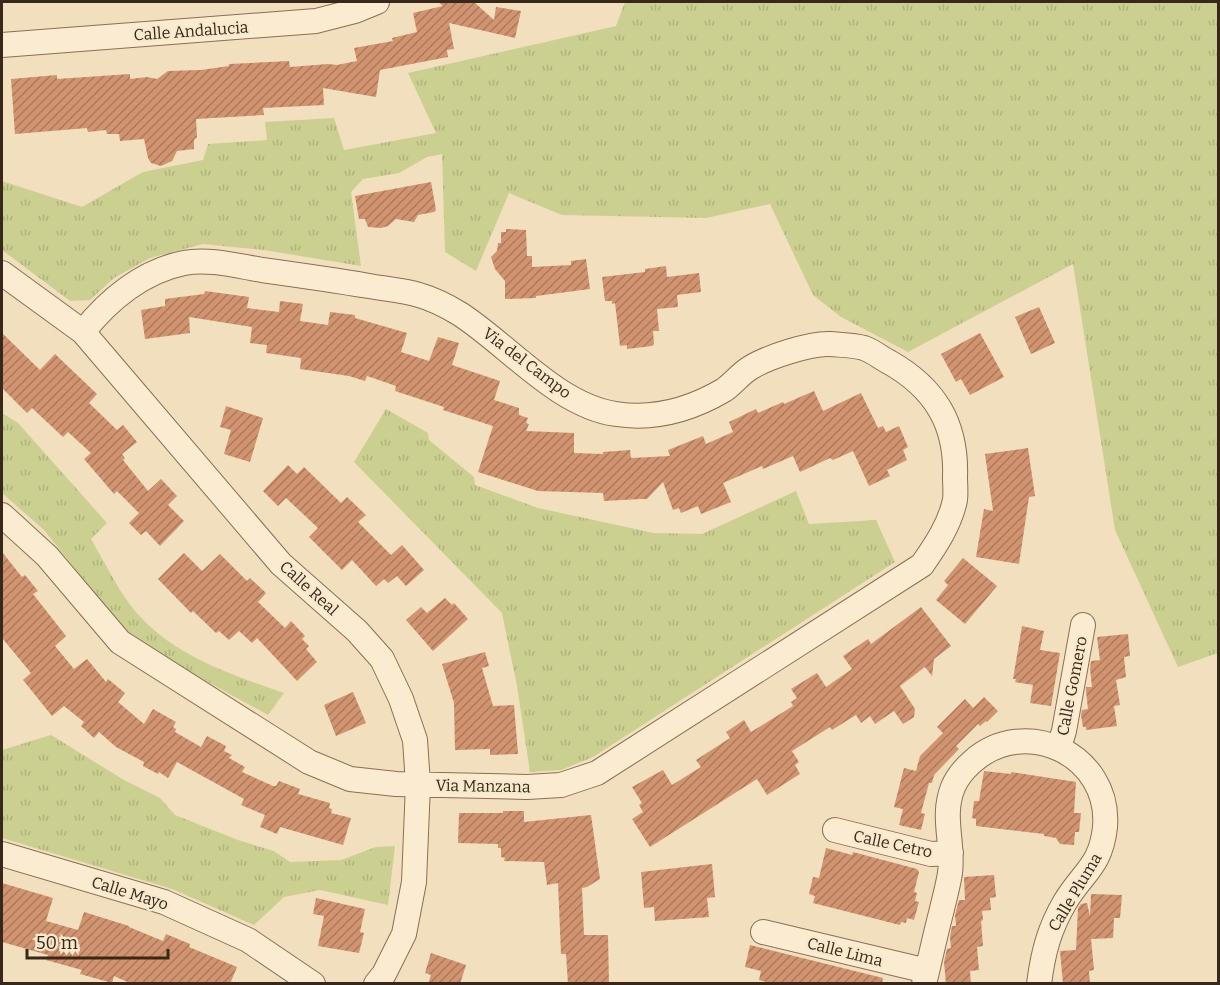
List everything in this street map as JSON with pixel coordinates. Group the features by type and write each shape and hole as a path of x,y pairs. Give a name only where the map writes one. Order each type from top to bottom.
{"street":[{"name":"Calle Andalucia","path":"2,45 316,21 355,11 376,2"},
{"name":"Via del Campo","path":"83,332 94,318 127,288 144,277 185,262 327,279 416,294 432,299 459,314 500,343 562,393 614,414 652,416 681,410 700,402 726,388 750,368 784,353 826,344 864,348 904,370 924,388 942,410 953,439 955,500"},
{"name":"Calle Real","path":"2,273 83,332 281,564 357,631 382,659 401,699 415,740 418,784 414,882 405,933 384,974 376,984"},
{"name":"Via Manzana","path":"2,515 48,556 120,642 309,762 350,779 396,784 527,787 561,785 597,773 922,565 941,537 955,500"},
{"name":"Calle Gomero","path":"1059,747 1064,731 1083,625"},
{"name":"Calle Pluma","path":"925,977 950,873 951,853 947,830 947,809 953,786 964,769 982,753 1004,743 1033,740 1059,747 1084,766 1102,803 1105,825 1100,854 1065,901 1046,940 1039,984"},
{"name":"Calle Cetro","path":"835,831 931,854 951,853"},
{"name":"Calle Mayo","path":"2,854 164,902 248,940 313,984"},
{"name":"Calle Lima","path":"763,932 925,977"}],"green space":[{"path":"625,2 1218,2 1218,653 1178,667 1115,530 1073,264 908,352 841,317 813,295 770,204 706,218 562,215 509,193 476,271 445,252 442,154 427,157 399,173 363,179 351,192 361,266 264,250 203,244 150,258 114,278 90,300 70,301 2,250 2,181 82,207 143,172 203,160 208,144 267,140 265,122 334,118 344,150 436,133 408,73 616,26"},
{"path":"386,409 428,433 429,440 474,477 475,485 538,508 654,533 702,534 796,491 809,524 876,520 895,562 593,757 561,770 530,772 517,686 502,613 354,462"},
{"path":"2,413 18,423 107,523 91,539 131,606 146,623 181,650 221,670 284,693 268,715 157,654 125,631 44,530 2,493"},
{"path":"51,735 124,780 160,798 175,815 238,840 274,851 290,862 341,860 376,847 395,846 388,905 320,890 284,897 254,925 172,889 2,838 2,750"}],"building":[{"path":"438,2 474,2 494,20 496,7 521,11 515,38 449,23 454,49 447,50 448,57 380,70 376,97 323,88 324,105 263,108 264,115 196,119 197,137 194,140 194,149 177,151 172,161 161,166 151,163 144,139 120,141 119,134 107,134 106,130 88,132 87,128 15,134 11,79 57,75 57,79 130,74 130,79 147,77 157,79 168,71 201,70 229,66 229,64 289,61 290,67 337,65 357,61 354,48 393,41 392,38 417,32 413,13 443,6"},
{"path":"431,182 436,210 434,212 418,215 414,222 396,219 388,226 381,228 368,227 365,219 359,219 355,196"},
{"path":"506,229 526,230 527,256 532,256 532,267 571,265 571,261 586,259 590,289 536,296 536,298 505,299 505,281 495,269 491,257 497,251 498,243 501,243 501,232 506,232"},
{"path":"666,266 667,277 699,273 701,292 677,295 678,307 657,309 659,331 653,331 654,344 652,346 627,349 627,345 620,346 615,303 605,301 602,277 645,272 645,269"},
{"path":"205,291 249,297 247,308 279,312 280,301 303,304 300,321 328,325 330,312 355,315 355,318 407,333 401,352 429,361 438,337 459,343 452,365 500,381 494,400 519,408 519,415 528,418 526,423 529,424 526,431 574,433 574,453 603,454 603,452 630,450 631,458 670,456 668,450 703,436 706,444 733,432 729,422 756,409 758,413 814,391 823,411 861,393 878,428 883,426 886,432 899,426 908,447 903,450 907,460 887,470 890,476 869,486 853,451 833,460 830,458 800,472 793,456 763,469 762,466 723,483 731,502 701,514 698,506 681,513 679,508 673,510 663,482 647,499 604,501 603,493 538,491 478,472 493,426 395,391 396,386 367,376 365,381 349,376 300,369 301,358 266,353 267,345 250,343 252,327 189,317 190,333 145,339 141,310 165,306 165,299 204,294"},
{"path":"1039,307 1055,343 1031,354 1015,317"},
{"path":"2,333 40,370 55,354 97,394 89,403 117,430 123,425 137,442 122,454 125,458 123,460 148,491 161,479 177,496 168,505 184,521 160,546 146,531 141,535 129,523 139,513 117,491 114,494 84,459 91,453 68,432 63,437 32,408 27,413 2,388"},
{"path":"980,333 1004,377 970,395 961,379 956,382 941,354"},
{"path":"226,406 263,418 250,462 224,454 231,430 220,427"},
{"path":"1028,448 1035,496 1029,497 1019,564 976,557 984,509 993,511 985,454"},
{"path":"288,465 297,474 304,467 341,503 347,497 366,515 358,522 391,555 402,545 424,570 406,586 397,576 388,583 384,579 376,586 352,560 342,570 309,537 318,528 286,498 278,506 263,491"},
{"path":"2,552 22,577 25,575 38,591 33,594 66,636 55,646 74,669 87,659 106,682 108,679 125,693 118,702 144,724 153,709 176,722 173,727 176,729 175,732 201,747 207,736 226,746 224,751 232,755 229,758 245,767 242,772 273,786 276,786 279,781 300,789 298,794 330,803 331,813 351,818 343,845 280,827 277,834 260,827 265,815 241,805 244,799 177,762 168,778 143,766 144,762 116,747 99,732 94,738 81,726 84,722 64,706 52,716 23,680 31,673 2,638"},
{"path":"184,553 202,571 220,554 247,581 250,578 266,593 258,602 285,628 291,621 305,636 302,639 309,646 306,649 317,662 297,681 257,638 252,643 239,631 229,640 219,631 216,633 193,611 191,613 158,579"},
{"path":"963,558 997,586 965,624 936,600 948,585 944,581"},
{"path":"445,598 452,605 454,603 468,619 433,651 406,620 421,607 427,613"},
{"path":"921,607 951,646 934,659 932,676 925,667 900,686 915,709 914,717 903,724 894,711 875,724 870,716 861,723 856,715 832,730 830,727 792,751 799,762 795,765 800,774 767,795 757,779 650,847 632,819 643,812 639,805 642,803 632,787 663,770 672,785 701,767 696,760 730,738 726,732 744,720 751,732 793,706 791,702 797,698 791,689 817,673 826,687 852,669 843,656 868,639 871,644"},
{"path":"1022,626 1044,631 1040,650 1060,653 1051,706 1030,703 1033,685 1015,682 1016,679 1013,679"},
{"path":"1128,634 1130,656 1124,657 1126,677 1116,680 1120,705 1114,706 1117,726 1086,730 1086,727 1083,727 1081,715 1082,710 1088,709 1086,687 1092,687 1091,661 1100,660 1097,637"},
{"path":"485,652 489,666 482,668 493,706 514,705 518,754 490,755 490,749 455,750 454,703 442,664"},
{"path":"353,692 366,723 336,736 324,705"},
{"path":"984,697 998,711 987,722 980,726 978,724 956,746 959,749 934,775 932,783 929,783 921,813 925,814 921,830 899,825 903,809 894,807 904,768 916,771 920,756 943,733 937,727 965,699 973,708"},
{"path":"984,771 1011,774 1011,772 1076,782 1074,813 1081,813 1079,832 1075,832 1074,845 1060,844 1056,838 1044,836 1044,834 976,826 976,819 972,818 974,801 979,801"},
{"path":"503,811 524,811 524,822 591,815 600,879 582,888 584,935 608,935 609,984 568,984 566,954 561,954 558,883 547,885 544,862 504,861 505,858 501,857 501,848 498,848 498,844 458,843 459,813 503,813"},
{"path":"826,848 852,855 853,852 917,869 919,872 914,892 917,893 915,901 919,902 914,920 907,918 906,923 901,922 900,925 813,903 815,896 809,894 813,877 819,878"},
{"path":"712,864 715,897 707,898 709,917 655,921 654,907 644,908 641,872"},
{"path":"994,875 996,897 990,898 991,910 982,911 983,946 977,947 979,970 970,971 971,984 946,984 944,962 947,949 951,948 950,937 952,926 956,926 955,915 959,900 965,900 964,877"},
{"path":"2,883 53,898 46,921 78,930 84,912 129,926 163,941 166,934 190,944 189,947 237,967 230,984 132,984 114,976 112,983 80,974 82,970 46,960 48,955 2,942"},
{"path":"1091,894 1122,895 1120,918 1114,918 1113,938 1091,939 1094,970 1089,971 1090,984 1063,984 1060,951 1076,950 1078,908 1081,904 1087,903 1090,916"},
{"path":"316,898 365,909 360,932 364,933 359,953 318,946 324,916 313,914"},
{"path":"750,945 883,978 882,984 773,984 759,980 761,971 745,967"},
{"path":"431,953 466,965 460,984 428,984 431,975 425,973"}]}
